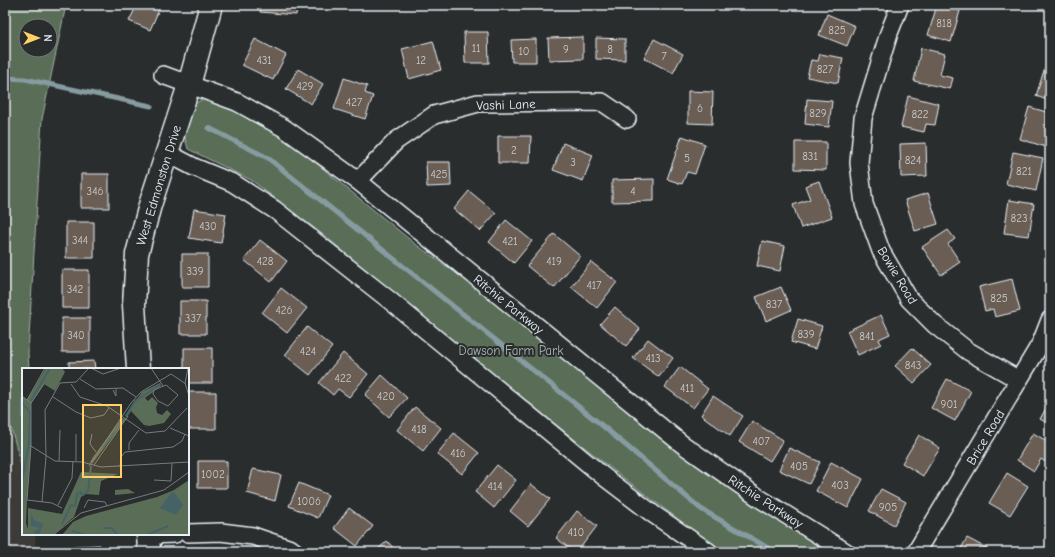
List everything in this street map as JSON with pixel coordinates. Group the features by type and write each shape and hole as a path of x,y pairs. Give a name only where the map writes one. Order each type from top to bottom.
{"street":[{"name":"West Edmonston Drive","path":"138,368 134,305 137,254 150,205 189,85 211,5"},
{"name":"Bowie Road","path":"900,5 889,33 862,118 859,163 864,204 881,251 909,299 935,325 968,351 1019,380"},
{"name":"Ritchie Parkway","path":"163,75 237,102 284,128 358,181 682,444 759,498 846,552"},
{"name":"Vashi Lane","path":"358,181 396,141 434,115 478,103 602,102 627,119"},
{"path":"167,153 233,183 275,210 388,299 603,476 653,514 709,552"},
{"name":"Brice Road","path":"916,552 1041,343 1050,320"},
{"path":"189,533 221,532 253,536 291,549 295,552"},
{"path":"149,540 171,535"}],"shaded area":[{"path":"5,405 22,468 22,535 35,535 36,552 5,552"}],"green space":[{"path":"5,5 66,5 58,43 58,18 18,18 18,58 55,58 42,119 28,353 29,368 22,368 22,468 5,405"},
{"name":"Dawson Farm Park","path":"203,99 214,99 283,136 414,243 527,324 831,552 721,552 603,462 477,362 326,237 251,180 188,149 184,134 196,103"}],"building":[{"path":"137,5 161,5 150,30 129,21"},
{"path":"261,5 297,5 296,15 260,12"},
{"path":"937,5 943,5 960,11 951,42 928,35"},
{"path":"827,14 855,26 847,46 819,35"},
{"path":"464,32 488,32 489,63 465,63"},
{"path":"583,37 583,59 549,60 548,38"},
{"path":"596,38 625,39 625,60 596,59"},
{"path":"255,39 286,55 273,80 242,65"},
{"path":"536,39 536,62 512,62 511,40"},
{"path":"654,39 683,54 673,73 644,58"},
{"path":"433,41 441,70 409,79 402,49"},
{"path":"921,48 945,54 940,75 953,78 950,89 914,81"},
{"path":"820,54 843,58 838,83 807,77 811,60 818,61"},
{"path":"1046,64 1050,65 1050,101 1036,96"},
{"path":"298,69 323,84 311,104 286,89"},
{"path":"344,78 367,86 365,93 373,96 365,119 334,109"},
{"path":"688,91 713,92 712,124 688,123"},
{"path":"908,96 939,104 935,125 926,124 924,132 901,127"},
{"path":"807,99 832,101 829,127 805,124"},
{"path":"1029,107 1050,113 1050,134 1046,147 1020,139"},
{"path":"498,136 531,136 530,163 498,163"},
{"path":"682,136 705,144 695,174 687,172 682,184 667,179"},
{"path":"795,142 826,142 826,170 795,169"},
{"path":"563,143 593,155 583,181 553,170"},
{"path":"926,143 927,176 901,177 900,144"},
{"path":"1013,152 1043,158 1036,191 1006,184"},
{"path":"426,162 450,162 451,186 427,187"},
{"path":"81,174 109,174 109,208 81,208"},
{"path":"654,179 654,201 612,202 612,180"},
{"path":"819,181 832,217 801,228 793,205 810,199 805,186"},
{"path":"469,191 496,213 480,231 454,209"},
{"path":"928,193 938,224 915,231 905,200"},
{"path":"1009,200 1034,204 1029,236 1004,233"},
{"path":"194,209 226,214 221,243 189,238"},
{"path":"506,220 532,241 514,263 489,242"},
{"path":"66,222 94,222 94,258 66,258"},
{"path":"948,230 955,239 948,244 960,262 941,275 922,247"},
{"path":"554,234 580,256 554,288 527,266"},
{"path":"260,240 287,261 271,282 244,260"},
{"path":"762,241 785,246 780,271 757,266"},
{"path":"182,254 208,254 208,287 182,287"},
{"path":"591,262 617,282 597,308 571,287"},
{"path":"62,270 89,270 89,308 62,308"},
{"path":"1012,279 1020,311 995,317 993,309 985,311 979,287"},
{"path":"781,287 791,310 766,321 756,297"},
{"path":"281,288 307,308 287,333 262,313"},
{"path":"180,301 206,301 206,334 180,334"},
{"path":"615,307 640,329 626,346 600,324"},
{"path":"881,315 890,334 879,339 881,344 858,355 847,331"},
{"path":"62,318 90,318 90,352 62,352"},
{"path":"798,319 822,326 815,349 791,342"},
{"path":"307,327 332,347 310,375 285,355"},
{"path":"648,339 673,358 659,377 633,358"},
{"path":"184,348 212,348 212,383 189,383 189,368 184,368"},
{"path":"912,348 931,365 914,383 895,366"},
{"path":"343,353 368,374 349,397 338,389 333,395 319,383"},
{"path":"94,361 95,368 69,368 69,362"},
{"path":"680,367 708,389 693,408 665,387"},
{"path":"382,375 407,398 389,417 365,395"},
{"path":"947,379 971,391 955,421 931,408"},
{"path":"189,392 216,392 216,429 189,429"},
{"path":"713,396 743,416 730,436 701,415"},
{"path":"1050,401 1050,425 1040,419"},
{"path":"415,407 441,428 423,451 397,430"},
{"path":"752,421 783,440 770,461 739,442"},
{"path":"454,433 479,453 462,474 437,454"},
{"path":"1033,433 1050,443 1050,465 1041,459 1034,471 1017,460"},
{"path":"919,435 940,448 923,476 902,463"},
{"path":"789,448 820,462 809,484 779,470"},
{"path":"198,461 227,461 227,488 198,488"},
{"path":"831,462 863,479 848,508 816,491"},
{"path":"497,465 516,480 494,508 475,492"},
{"path":"253,469 281,475 275,501 247,493"},
{"path":"1007,473 1028,486 1010,515 989,503"},
{"path":"299,483 328,495 318,518 289,506"},
{"path":"531,484 550,499 528,526 510,511"},
{"path":"881,489 906,502 894,525 869,511"},
{"path":"349,508 373,526 357,546 334,528"},
{"path":"577,511 597,526 577,552 574,552 556,538"},
{"path":"967,538 988,549 987,552 959,552"},
{"path":"387,541 397,552 375,552"},
{"path":"100,545 101,552 75,552 74,546"},
{"path":"599,547 605,552 596,552"}],"waterway":[{"path":"5,78 25,79 151,106"},
{"path":"209,128 268,158 604,427 701,509 775,552"}]}
